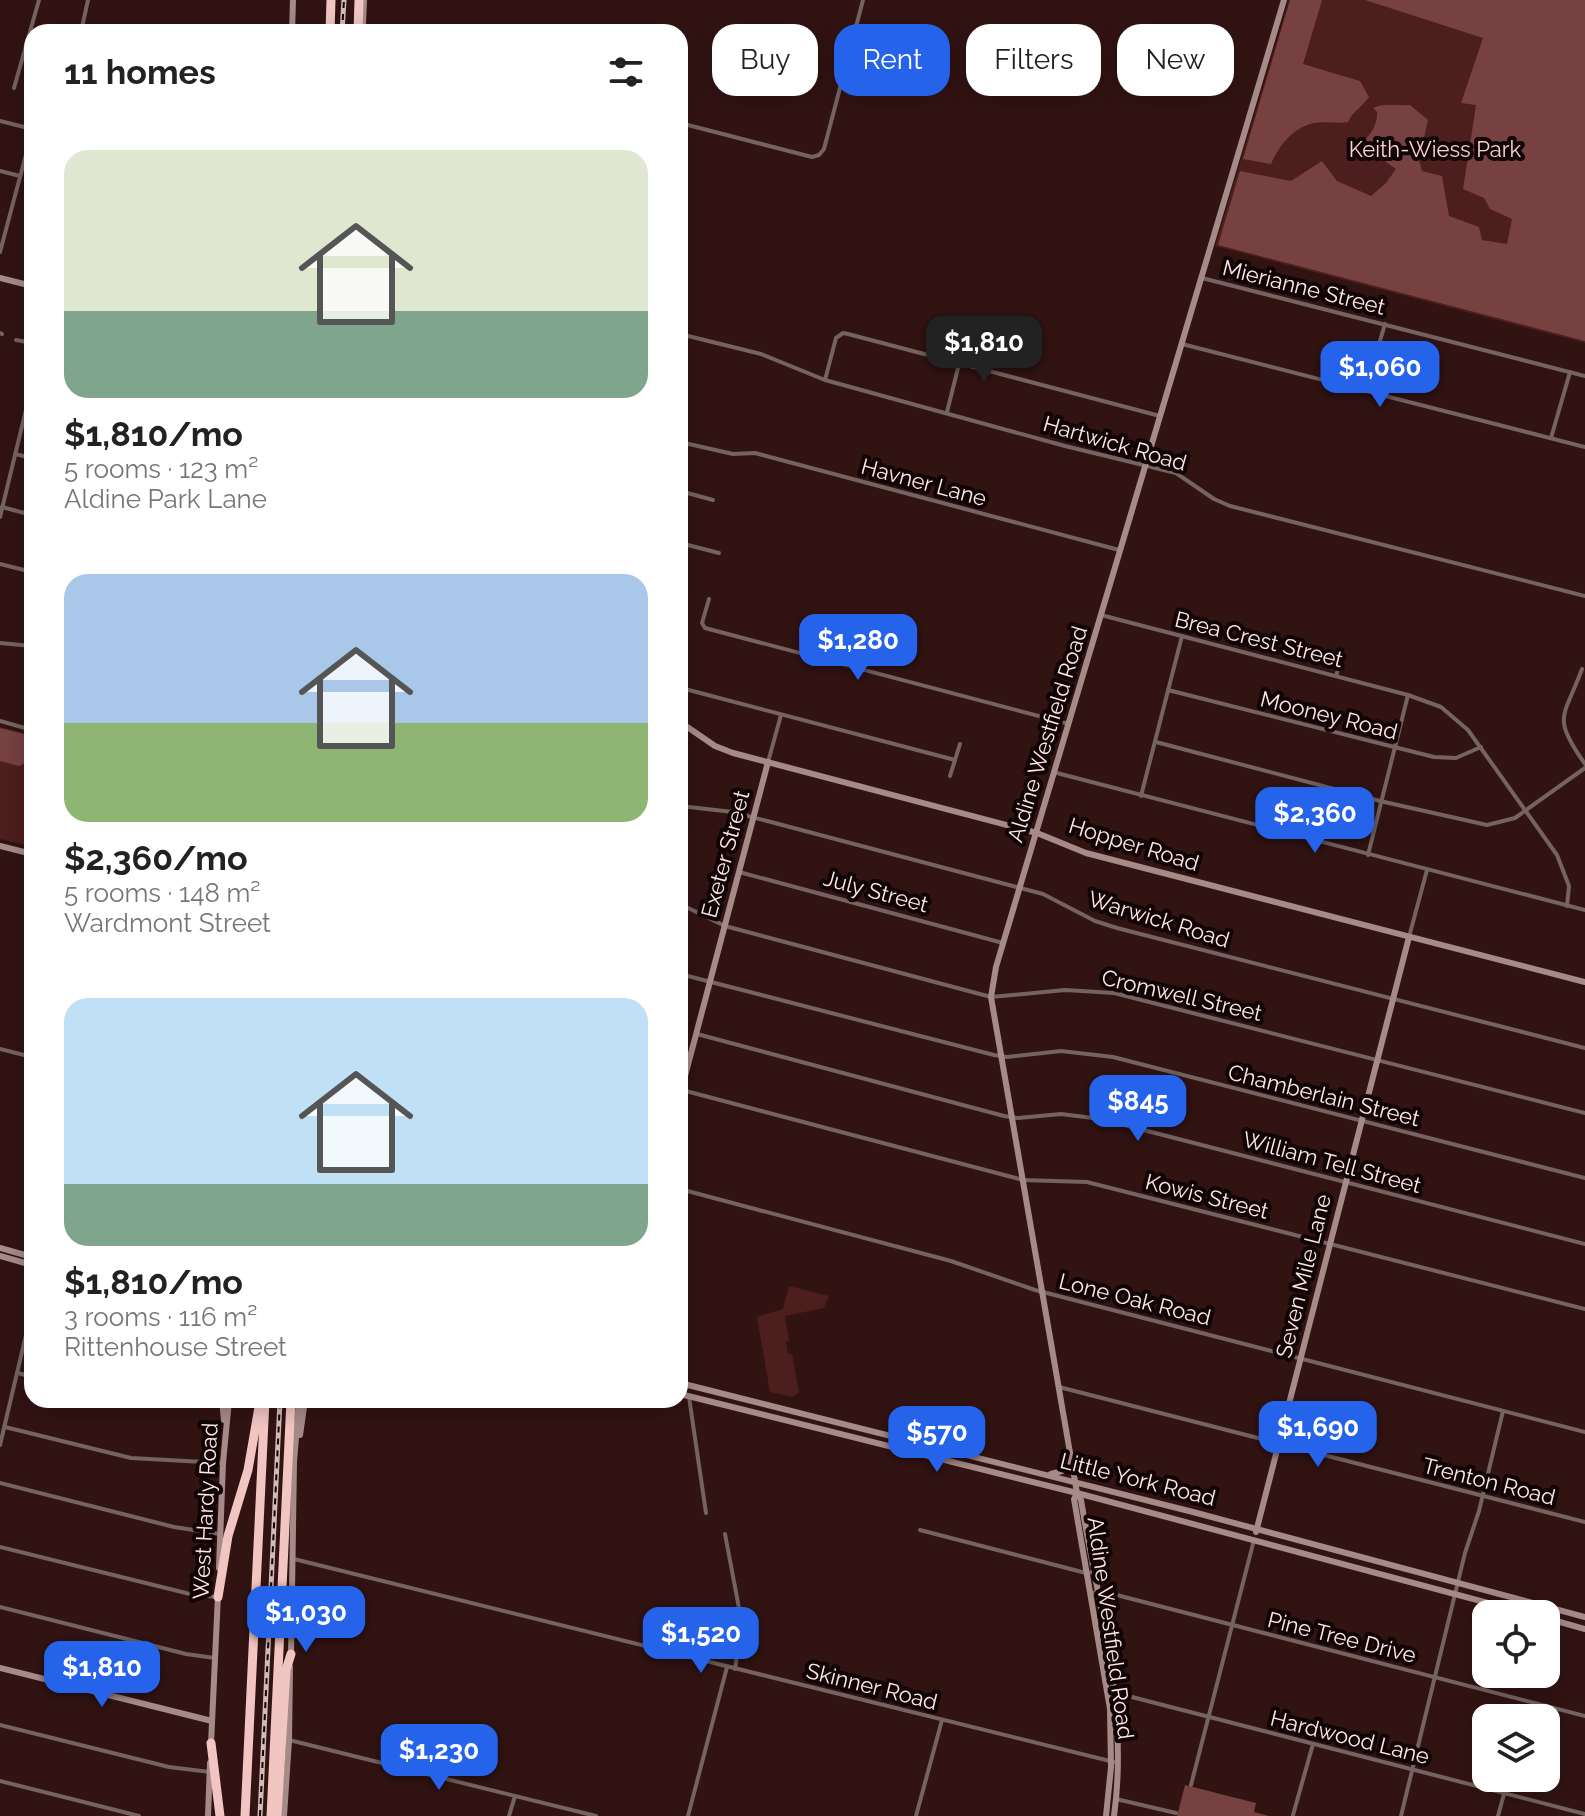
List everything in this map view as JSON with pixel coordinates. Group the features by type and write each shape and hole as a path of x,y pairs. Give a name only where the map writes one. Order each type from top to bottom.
{"highway":[{"path":"330,24 331,0"},
{"path":"360,24 361,0"},
{"path":"218,1597 228,1536 248,1470 260,1408"},
{"path":"245,1816 262,1408"},
{"path":"271,1816 291,1408"},
{"path":"277,1816 286,1670 291,1654"},
{"path":"211,1743 220,1816"}],"main road":[{"path":"292,24 293,0"},
{"name":"Aldine Westfield Road","path":"1090,1572 1081,1500 1075,1482 991,997 1003,943 1053,772 1284,0"},
{"path":"0,278 24,284"},
{"name":"Hopper Road","path":"688,727 715,746 1037,833 1086,853 1585,982"},
{"name":"Exeter Street","path":"688,1064 768,762"},
{"path":"0,846 24,852"},
{"name":"Seven Mile Lane","path":"1254,1540 1409,937"},
{"path":"0,1248 24,1255"},
{"path":"0,1256 24,1262"},
{"name":"Little York Road","path":"688,1385 1046,1474 1585,1617"},
{"name":"Little York Road","path":"689,1396 1077,1493 1474,1600"},
{"path":"223,1408 225,1437"},
{"name":"West Hardy Road","path":"208,1816 223,1463 228,1408"},
{"path":"284,1816 289,1740 294,1462 301,1408"},
{"path":"854,1437 856,1426"},
{"path":"1046,1474 1062,1471 1071,1454"},
{"name":"Aldine Westfield Road","path":"1077,1493 1074,1499 1111,1696 1114,1816"},
{"path":"1084,1518 1089,1504 1102,1500"},
{"path":"1560,1622 1585,1629"},
{"path":"0,1668 212,1721"},
{"name":"Aldine Westfield Road","path":"1106,1816 1112,1799"}],"street":[{"path":"32,24 39,0"},
{"path":"83,24 88,0"},
{"path":"688,125 812,157 819,155 824,149 863,0"},
{"path":"14,88 24,53"},
{"path":"0,121 24,128"},
{"path":"0,252 24,161"},
{"path":"0,171 20,176"},
{"path":"0,225 7,227"},
{"name":"Mierianne Street","path":"1202,278 1585,376"},
{"path":"1365,391 1385,324"},
{"path":"825,380 836,338 843,333 1160,416"},
{"name":"Hartwick Road","path":"688,336 761,354 825,380 1183,476 1214,499 1230,506 1585,596"},
{"path":"16,340 24,342"},
{"path":"1182,344 1585,447"},
{"path":"947,412 959,363"},
{"path":"1551,438 1570,372"},
{"path":"0,517 24,422"},
{"name":"Havner Lane","path":"688,444 733,454 755,453 1120,550"},
{"path":"15,454 24,456"},
{"path":"688,493 713,500"},
{"path":"2,507 24,513"},
{"path":"688,545 719,553"},
{"path":"0,564 24,570"},
{"path":"709,599 702,624 705,628 1069,724"},
{"name":"Brea Crest Street","path":"1101,615 1408,695 1432,702 1451,713 1481,747 1565,870 1569,886 1567,906"},
{"path":"1141,796 1182,636"},
{"path":"0,643 24,645"},
{"path":"1336,676 1343,653"},
{"path":"1156,742 1380,801 1487,825 1507,821 1526,811 1585,766 1568,738 1563,720 1563,711 1582,669"},
{"path":"688,690 955,760"},
{"name":"Mooney Road","path":"1168,690 1394,748 1450,759 1481,747"},
{"path":"1368,855 1408,695"},
{"name":"Exeter Street","path":"768,762 781,715"},
{"path":"0,721 24,728"},
{"path":"950,776 960,744"},
{"path":"1053,772 1585,910"},
{"name":"Warwick Road","path":"688,807 733,812 1043,894 1095,921 1117,928 1585,1048"},
{"name":"Seven Mile Lane","path":"1409,937 1427,870"},
{"name":"July Street","path":"739,872 1003,943"},
{"name":"Cromwell Street","path":"688,909 725,926 991,997 1065,990 1114,993 1585,1113"},
{"name":"Chamberlain Street","path":"688,976 1000,1056 1061,1051 1113,1057 1585,1178"},
{"name":"William Tell Street","path":"697,1034 1011,1118 1061,1114 1101,1119 1585,1244"},
{"path":"0,1049 24,1055"},
{"name":"Kowis Street","path":"688,1093 1023,1180 1087,1182 1585,1309"},
{"name":"Lone Oak Road","path":"688,1191 944,1259 1043,1292 1585,1432"},
{"path":"0,1445 24,1348"},
{"path":"18,1373 24,1375"},
{"name":"Trenton Road","path":"1059,1387 1585,1522"},
{"path":"689,1396 706,1513"},
{"path":"1401,1816 1503,1410"},
{"path":"5,1427 131,1458 223,1463"},
{"path":"0,1483 174,1527 220,1534"},
{"path":"920,1530 1090,1572"},
{"path":"725,1534 742,1624 735,1669"},
{"name":"Seven Mile Lane","path":"1191,1785 1254,1540"},
{"path":"0,1547 190,1594 218,1597"},
{"name":"Skinner Road","path":"292,1558 1114,1762"},
{"name":"Pine Tree Drive","path":"1094,1593 1105,1592 1585,1716"},
{"path":"0,1607 186,1654 215,1658"},
{"path":"688,1816 727,1667"},
{"name":"Hardwood Lane","path":"1111,1696 1128,1696 1585,1814"},
{"path":"916,1816 942,1720"},
{"path":"0,1725 169,1767 210,1772"},
{"path":"289,1740 596,1816"},
{"path":"1293,1815 1313,1744"},
{"path":"0,1781 139,1816"},
{"path":"1498,1816 1504,1794"},
{"path":"509,1816 515,1796"},
{"path":"1112,1799 1176,1813"}],"green space":[{"name":"Keith-Wiess Park","path":"1289,0 1585,0 1585,343 1215,246"},
{"path":"0,727 24,733 24,845 0,839"},
{"path":"789,1286 829,1296 824,1308 785,1316 788,1354 792,1354 799,1392 793,1397 770,1392 757,1317 783,1309"}],"shaded area":[{"path":"1290,0 1322,0 1303,64 1360,81 1369,97 1348,122 1314,123 1293,133 1282,144 1271,164 1243,159"},
{"name":"Keith-Wiess Park","path":"1365,0 1585,0 1585,341 1218,245 1240,171 1291,181 1322,161 1337,181 1371,196 1396,169 1370,151 1363,142 1376,121 1377,112 1373,108 1391,105 1410,105 1428,120 1419,160 1422,171 1442,176 1449,216 1479,227 1482,240 1507,244 1512,219 1490,209 1484,198 1463,189 1476,105 1461,103 1483,38"},
{"path":"0,728 24,734 24,764 19,766 0,761"},
{"path":"1185,1785 1256,1803 1254,1812 1269,1816 1177,1816"}],"railway":[{"path":"342,24 344,0"},
{"path":"260,1816 280,1408"}]}
